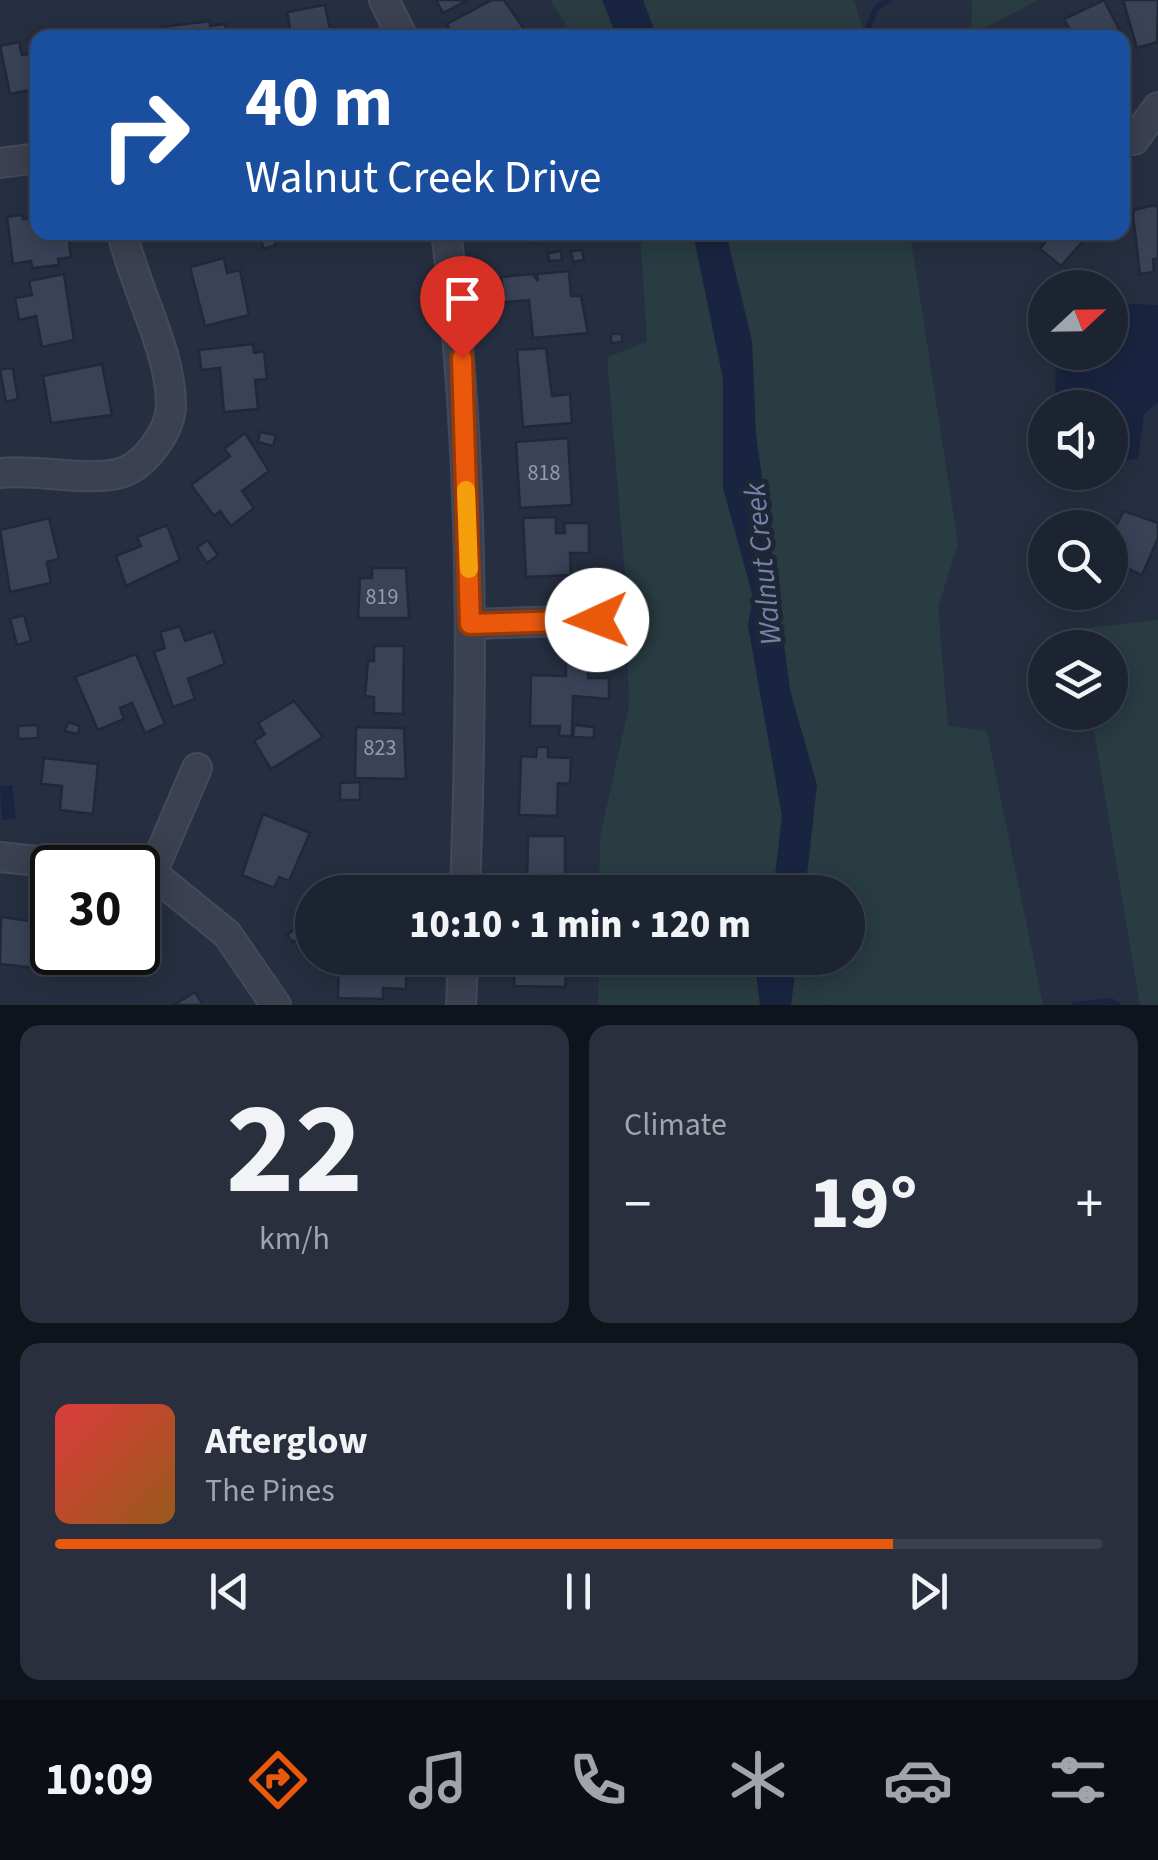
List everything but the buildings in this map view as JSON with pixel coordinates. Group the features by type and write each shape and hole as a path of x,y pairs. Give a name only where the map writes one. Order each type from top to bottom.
{"street":[{"path":"384,0 399,30"},
{"path":"1134,140 1158,107"},
{"path":"0,163 30,159"},
{"path":"0,472 117,474 139,463 155,447 172,408 124,240"},
{"path":"447,240 462,358 470,624 465,875"},
{"path":"470,624 597,620"},
{"path":"158,845 197,768"},
{"path":"0,857 30,860"},
{"path":"160,883 227,934 276,1005"},
{"path":"461,1005 462,975"}],"shaded area":[{"path":"550,0 854,0 863,30 569,30"},
{"path":"972,0 1038,0 981,30 971,30"},
{"path":"640,240 911,240 958,544 938,607 948,726 987,731 1043,1005 598,1005 599,975 865,975 865,875 599,875 600,837 629,706 625,574 607,357 647,342"},
{"path":"1158,620 1158,1005 1140,1005 1094,730 1128,730 1128,630 1077,629"}],"water":[{"path":"602,0 643,0 654,30 614,30"},
{"name":"Walnut Creek","path":"694,240 728,240 752,341 756,434 790,690 817,785 807,875 775,875 782,816 748,626 753,597 723,488 723,379"},
{"path":"1128,304 1158,305 1158,403 1144,414 1138,459 1128,460 1128,390 1055,390 1056,370 1128,370"},
{"path":"12,785 16,818 2,820 0,786"},
{"path":"756,975 795,975 791,1005 760,1005"}],"waterway":[{"path":"867,30 876,8 889,0"},
{"path":"1075,1005 1111,1001 1118,1005"}],"slow traffic":[{"path":"466,490 469,569"}],"route":[{"path":"462,358 470,624 597,620"}]}
